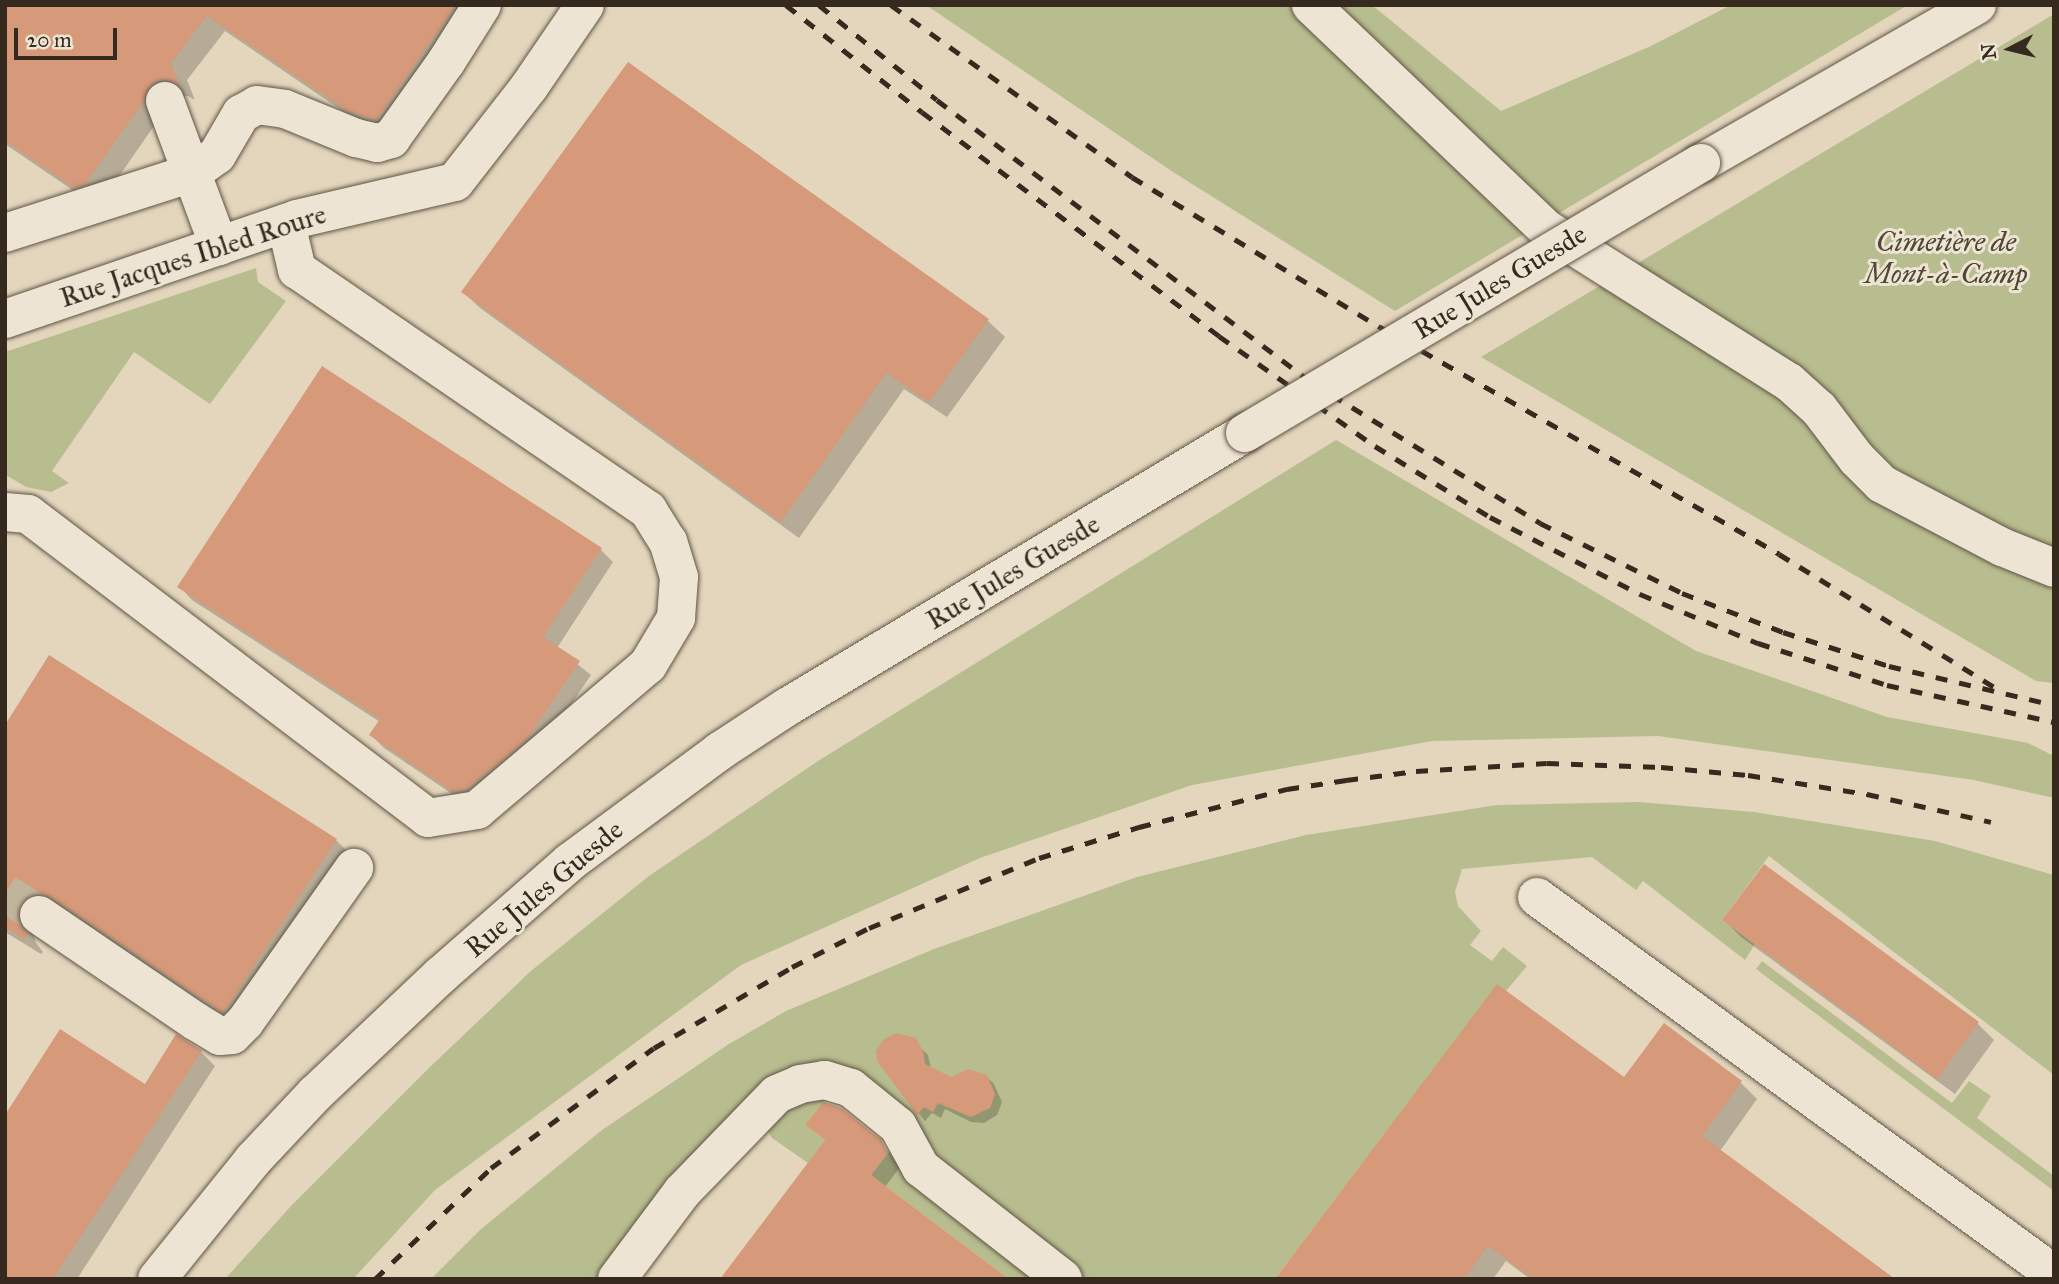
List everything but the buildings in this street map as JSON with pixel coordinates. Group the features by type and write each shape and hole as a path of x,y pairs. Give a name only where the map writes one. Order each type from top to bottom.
{"street":[{"path":"5,233 192,173 217,155 242,114 257,105 285,108 356,138 377,143 391,139 446,62 482,5"},
{"name":"Rue Jacques Ibled Roure","path":"5,319 286,223 455,182 529,87 585,5"},
{"path":"1311,5 1545,228 1789,382 1819,409 1857,459 1882,484 2002,547 2054,568"},
{"name":"Rue Jules Guesde","path":"157,1279 253,1160 315,1094 390,1022 550,880 720,751 842,673 1245,433 1701,163 1977,5"},
{"path":"165,101 219,246"},
{"path":"5,512 28,514 428,818 477,810 648,665 676,618 679,577 668,542 648,510 297,270 286,223"},
{"path":"39,915 195,1021 220,1036 232,1035 245,1022 354,868"},
{"path":"1537,897 2054,1275"},
{"path":"617,1279 682,1192 777,1094 800,1084 825,1080 851,1088 898,1126 921,1168 1063,1279"}],"green space":[{"path":"926,5 1372,5 1501,111 1651,46 1731,5 1908,5 1395,311 1173,172"},
{"name":"Cimetière de Mont-à-Camp","path":"2054,14 2054,683 2036,681 1481,357"},
{"path":"256,268 258,282 286,301 210,404 134,352 52,471 69,483 51,492 26,487 6,475 5,352"},
{"path":"1336,440 1696,651 1887,717 2028,743 2054,756 2054,798 1974,780 1658,736 1432,741 1192,785 980,858 741,965 435,1190 353,1279 225,1279 292,1205 532,970 649,876 818,761"},
{"path":"1639,802 1754,812 1935,841 2054,875 2054,1075 1769,856 1722,920 1755,944 1745,960 1643,881 1636,890 1592,857 1462,869 1455,892 1458,906 1481,931 1470,945 1492,961 1503,947 1527,966 1506,991 1497,985 1275,1279 1082,1279 813,1070 600,1279 431,1279 480,1230 602,1130 729,1044 786,1011 934,949 1137,877 1306,835 1497,805"},
{"path":"1762,961 1952,1103 1969,1081 1991,1096 1977,1118 2054,1176 2054,1191 1756,969"},
{"path":"829,1094 805,1125 825,1140 808,1163 772,1138 767,1130 782,1105"},
{"path":"895,1144 1041,1279 1009,1279 871,1175"}],"tunnel":[{"path":"5,893 39,915"}],"railway":[{"path":"786,5 922,112 1219,336 1375,446 1490,517 1640,594 1758,643 1887,685 2054,722"},
{"path":"819,5 937,100 1311,382 1540,523 1682,593 1783,632 1889,666 2054,705"},
{"path":"891,5 1132,177 1380,327 1779,554 1998,689"},
{"path":"375,1279 491,1168 654,1048 792,967 869,928 1039,858 1139,827 1287,789 1416,771 1547,763 1661,767 1748,775 1867,794 1991,822"}]}
